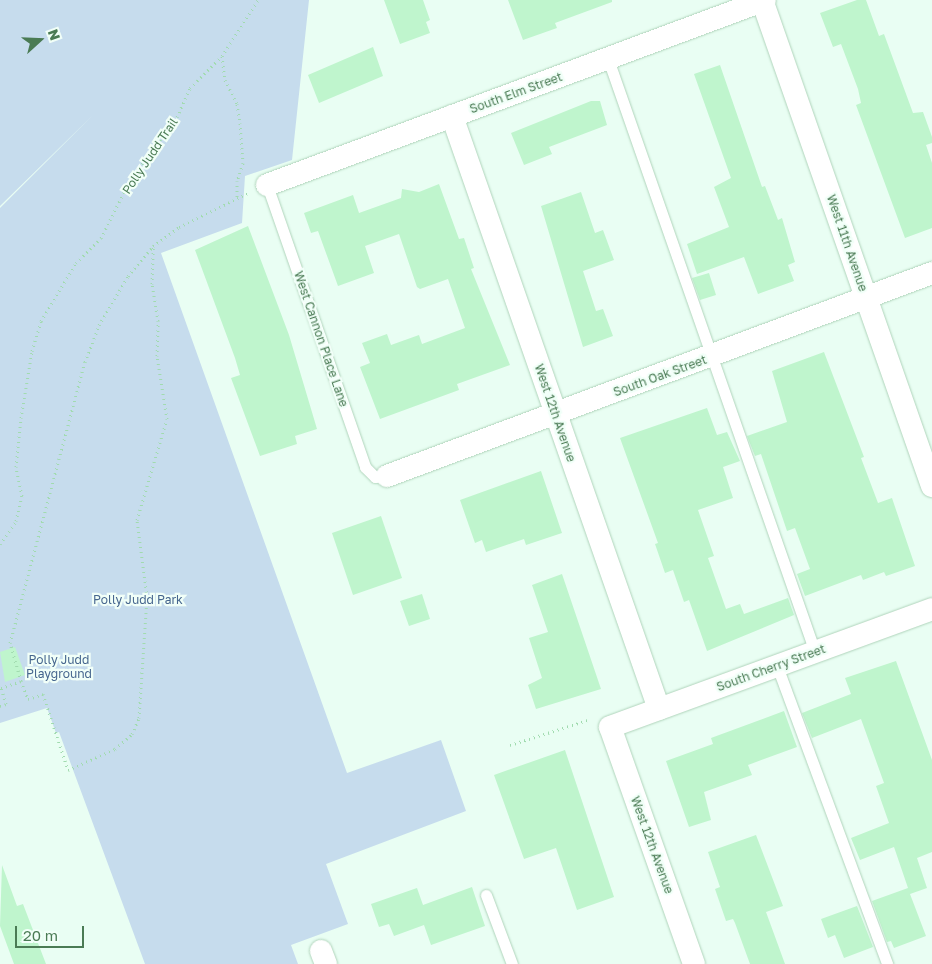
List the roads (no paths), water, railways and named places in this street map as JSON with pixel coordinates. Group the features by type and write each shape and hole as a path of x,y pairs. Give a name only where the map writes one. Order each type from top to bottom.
{"street":[{"name":"South Elm Street","path":"267,185 763,0"},
{"name":"West 11th Avenue","path":"763,0 932,486"},
{"name":"West 12th Avenue","path":"452,116 659,709"},
{"name":"South Oak Street","path":"387,476 712,357 932,273"},
{"name":"South Cherry Street","path":"610,727 932,609"},
{"name":"West 12th Avenue","path":"610,727 694,964"}],"lane":[{"path":"608,59 815,652"},
{"name":"West Cannon Place Lane","path":"267,185 365,467 375,478 387,476"},
{"path":"777,666 886,964"},
{"path":"486,895 512,964"}],"park label":[{"name":"Polly Judd Park","path":"138,600"},
{"name":"Polly Judd Playground","path":"59,667"}]}
